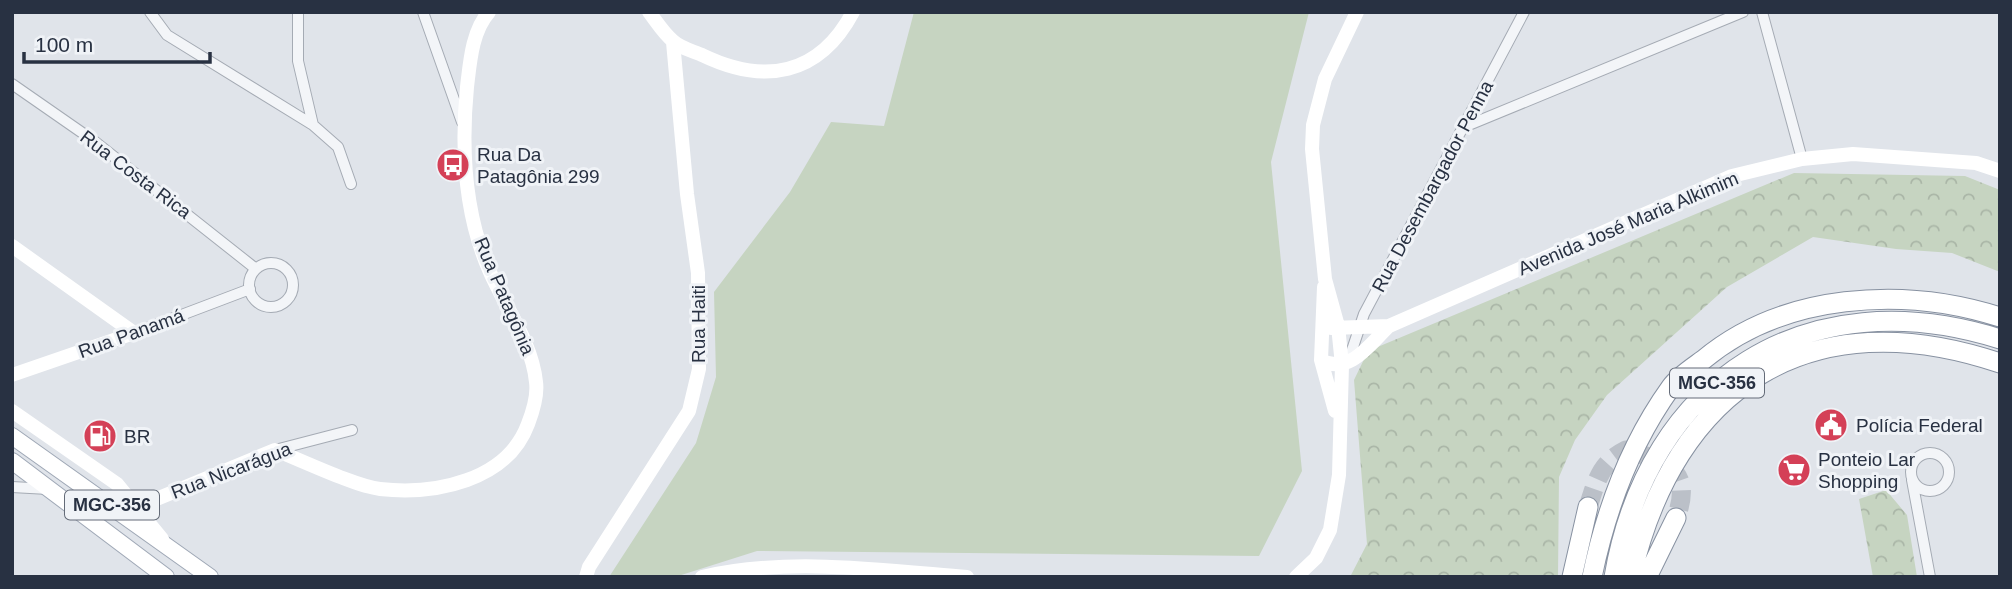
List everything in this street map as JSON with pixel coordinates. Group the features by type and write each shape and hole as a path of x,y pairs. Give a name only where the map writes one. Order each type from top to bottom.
{"highway":[{"name":"MGC-356","path":"1592,577 1614,492 1638,442 1672,385 1710,353 1747,330 1815,304 1869,300 1930,302 2000,317"},
{"name":"MGC-356","path":"1614,577 1620,542 1636,496 1660,448 1699,397 1743,362 1776,344 1827,326 1925,321 1961,327 2000,339"},
{"path":"1631,577 1644,525 1664,480 1711,414 1742,385 1779,363 1829,346 1878,340 1965,351 2000,363"},
{"path":"1572,577 1588,507"},
{"path":"1647,577 1676,518"}],"main road":[{"name":"MGC-356","path":"12,436 210,577"},
{"name":"MGC-356","path":"12,461 36,483 166,577"}],"street":[{"path":"150,12 167,35 313,125 338,147 351,184"},
{"path":"299,12 298,61 313,125"},
{"path":"423,12 464,127"},
{"name":"Rua Patagônia","path":"275,450 377,489 421,491 465,481 495,467 515,452 533,411 537,385 532,357 488,268 474,222 465,176 464,127 470,59 481,21 489,12"},
{"path":"649,12 673,42 739,70 765,73 790,69 821,53 843,31 853,12"},
{"path":"1296,577 1315,558 1331,530 1339,475 1338,423 1345,364 1325,279 1312,149 1313,125 1325,79 1357,12"},
{"name":"Rua Desembargador Penna","path":"1345,364 1360,326 1524,12"},
{"path":"1464,127 1744,12"},
{"path":"1762,12 1802,159"},
{"name":"Rua Haiti","path":"586,577 589,567 689,411 699,369 698,273 687,194 673,42"},
{"name":"Rua Costa Rica","path":"12,84 94,141 256,269"},
{"name":"Avenida José Maria Alkimim","path":"1345,364 1389,326 1732,176 1802,159 1887,155 1976,163 2000,171"},
{"path":"12,246 134,332"},
{"path":"270,263 284,267 292,280 290,295 286,301 272,306 258,302 250,289 250,278 256,269 270,263"},
{"path":"1325,279 1319,341 1321,360 1338,423"},
{"name":"Rua Panamá","path":"12,375 250,289"},
{"path":"1319,341 1327,329 1338,326"},
{"name":"Avenida José Maria Alkimim","path":"1338,326 1389,326"},
{"path":"1321,360 1331,366 1345,364"},
{"path":"12,411 117,484 167,546"},
{"name":"Rua Nicarágua","path":"132,504 151,501 275,450 352,430"},
{"path":"12,473 36,483"},
{"path":"1912,480 1930,577"},
{"path":"12,487 36,483"},
{"name":"Rua Nicarágua","path":"147,520 151,501"},
{"path":"702,577 752,568 967,577"}],"green space":[{"path":"914,12 1309,12 1271,162 1302,471 1259,556 757,551 675,577 609,577 696,443 716,377 714,292 790,192 831,122 884,126"},
{"path":"1794,173 1965,176 2000,190 2000,272 1952,253 1896,249 1813,237 1727,287 1607,395 1575,440 1559,477 1558,577 1350,577 1367,544 1354,380 1368,351"},
{"path":"1886,490 1907,515 1917,577 1873,577 1859,499"}],"tunnel":[{"path":"1588,507 1605,467 1626,450 1654,459 1673,470 1681,489 1676,518"}],"place":[{"name":"Rua Da Patagônia 299","path":"453,165"},
{"name":"Polícia Federal","path":"1831,425"},
{"name":"BR","path":"100,436"},
{"name":"Ponteio Lar Shopping","path":"1794,470"}]}
